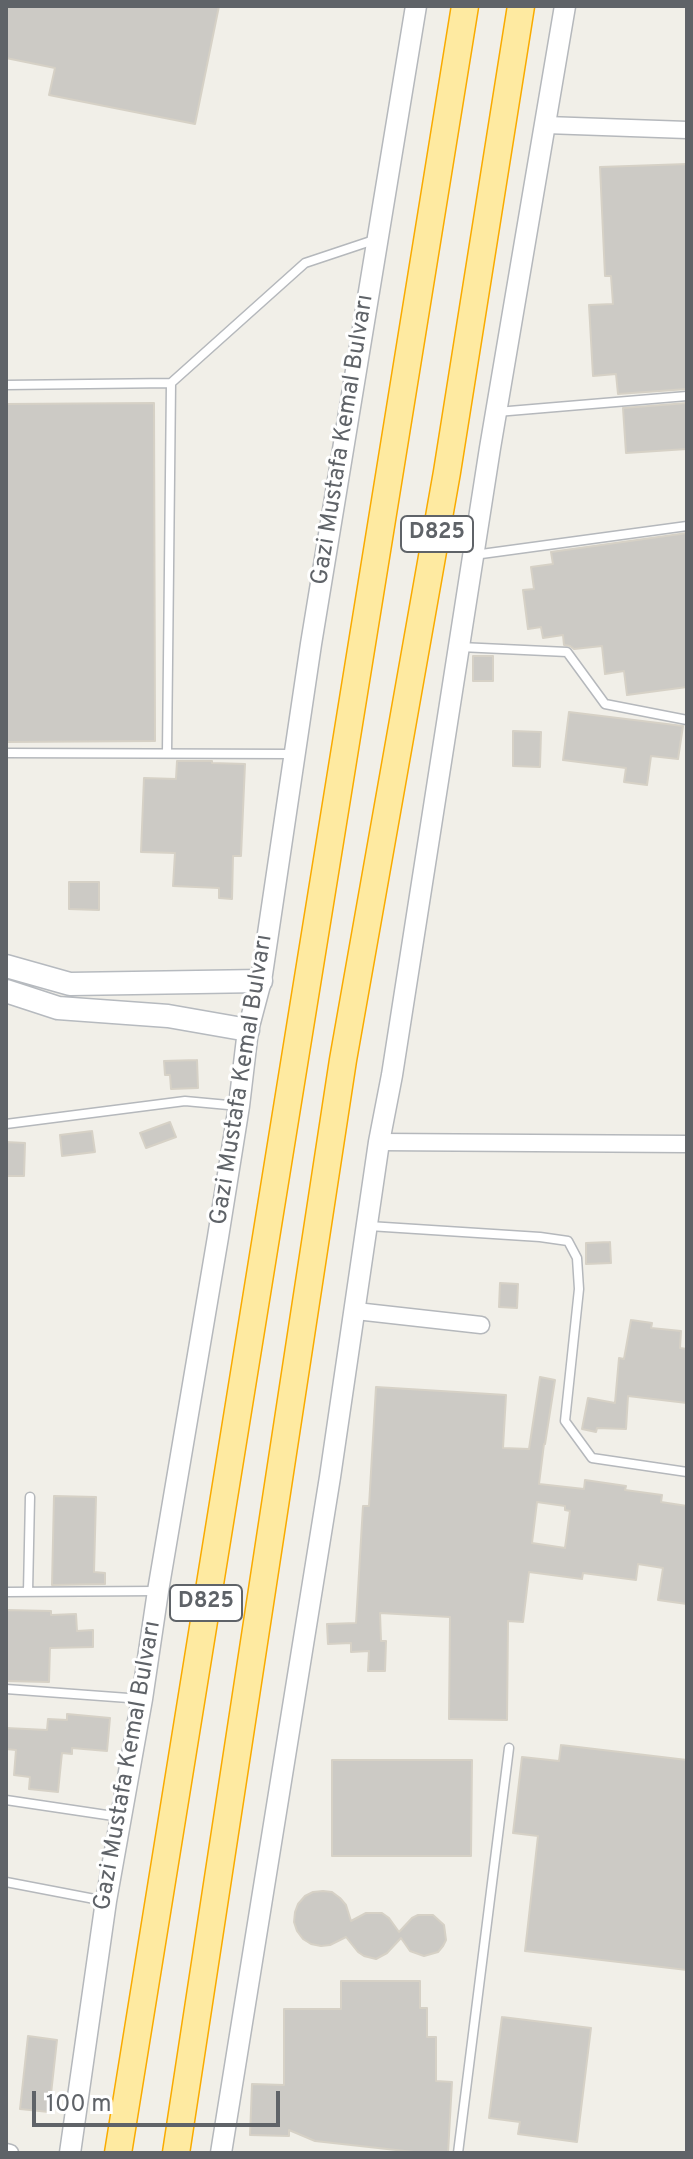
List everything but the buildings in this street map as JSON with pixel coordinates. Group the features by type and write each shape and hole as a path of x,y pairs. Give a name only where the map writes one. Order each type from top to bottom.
{"highway":[{"name":"Gazi Mustafa Kemal Bulvarı","path":"119,2151 465,6"},
{"name":"D825","path":"176,2153 340,1075 445,488 521,6"}],"main road":[{"path":"6,966 70,984 261,981"},
{"path":"6,991 58,1008 168,1016 248,1030"}],"street":[{"name":"Gazi Mustafa Kemal Bulvarı","path":"70,2153 106,1901 239,1106 248,1030 261,981 294,754 416,6"},
{"path":"224,2152 356,1311 379,1142 565,6"},
{"path":"546,125 687,130"},
{"path":"379,1142 687,1144"},
{"path":"356,1311 481,1325"}],"lane":[{"path":"6,385 171,383 305,263 377,239"},
{"path":"167,753 171,383"},
{"path":"497,412 687,396"},
{"path":"474,555 687,526"},
{"path":"459,647 567,652 605,704 687,720"},
{"path":"6,753 294,754"},
{"path":"6,1124 185,1101 239,1106"},
{"path":"368,1226 568,1241 577,1258 579,1289 565,1421 592,1458 687,1472"},
{"path":"28,1592 30,1497"},
{"path":"6,1592 158,1591"},
{"path":"6,1689 142,1699"},
{"path":"458,2153 509,1748"},
{"path":"6,1800 120,1817"},
{"path":"6,1882 106,1901"}]}
